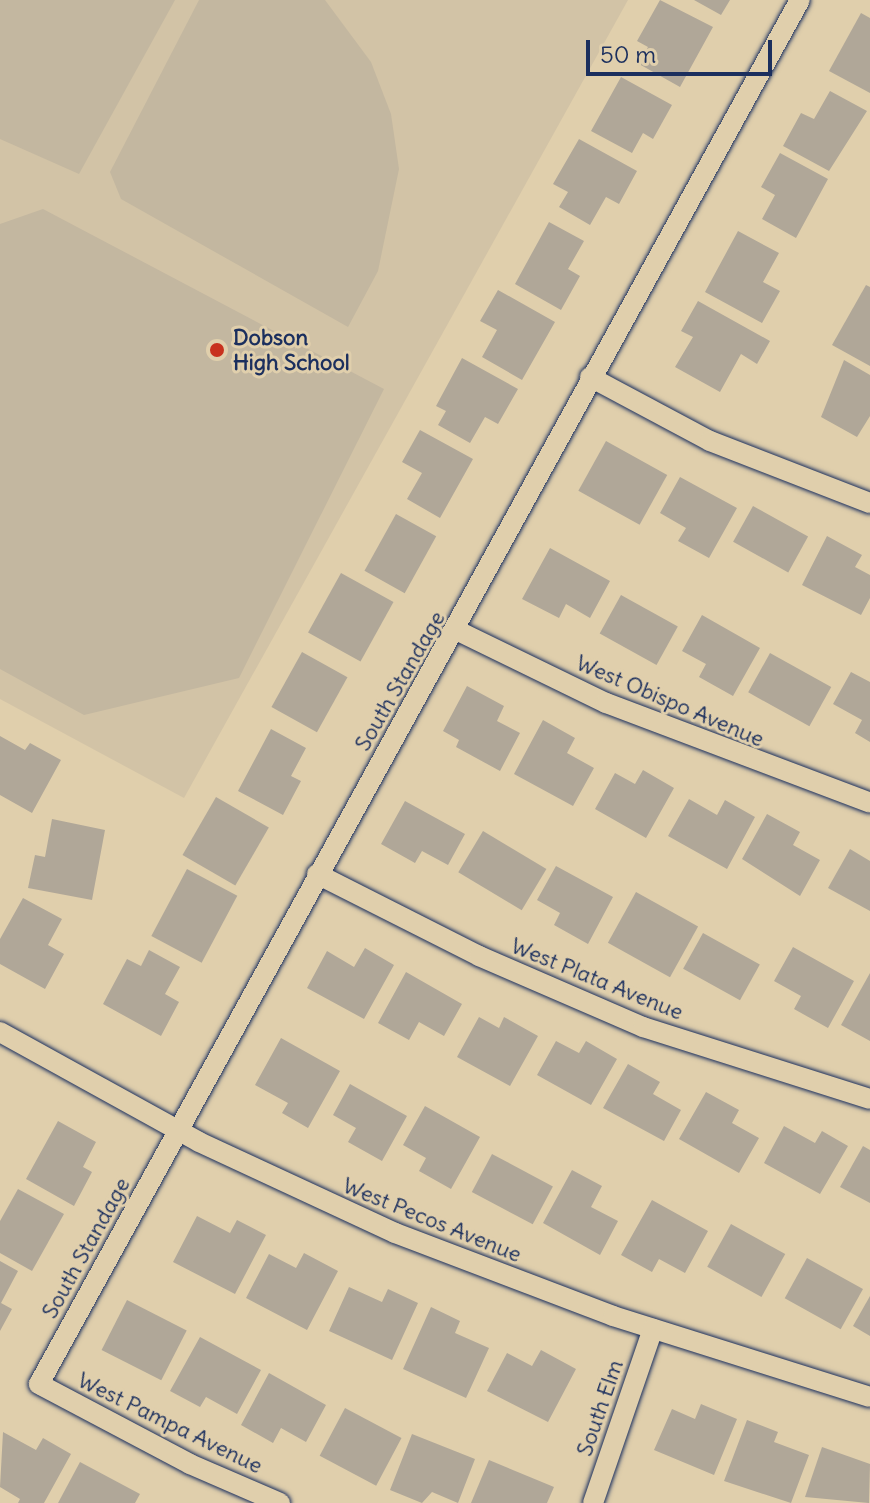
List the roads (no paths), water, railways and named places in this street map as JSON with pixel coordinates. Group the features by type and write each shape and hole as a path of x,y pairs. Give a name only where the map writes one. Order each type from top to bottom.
{"street":[{"name":"South Standage","path":"39,1384 800,0"},
{"path":"590,377 710,441 870,503"},
{"name":"West Obispo Avenue","path":"456,630 606,703 870,803"},
{"name":"West Plata Avenue","path":"317,874 479,956 643,1027 870,1099"},
{"name":"West Pecos Avenue","path":"0,1032 179,1131 395,1233 653,1329 870,1397"},
{"name":"South Elm","path":"593,1503 653,1329"},
{"name":"West Pampa Avenue","path":"39,1384 190,1464 280,1503"}],"place":[{"name":"Dobson High School","path":"217,350"}]}
